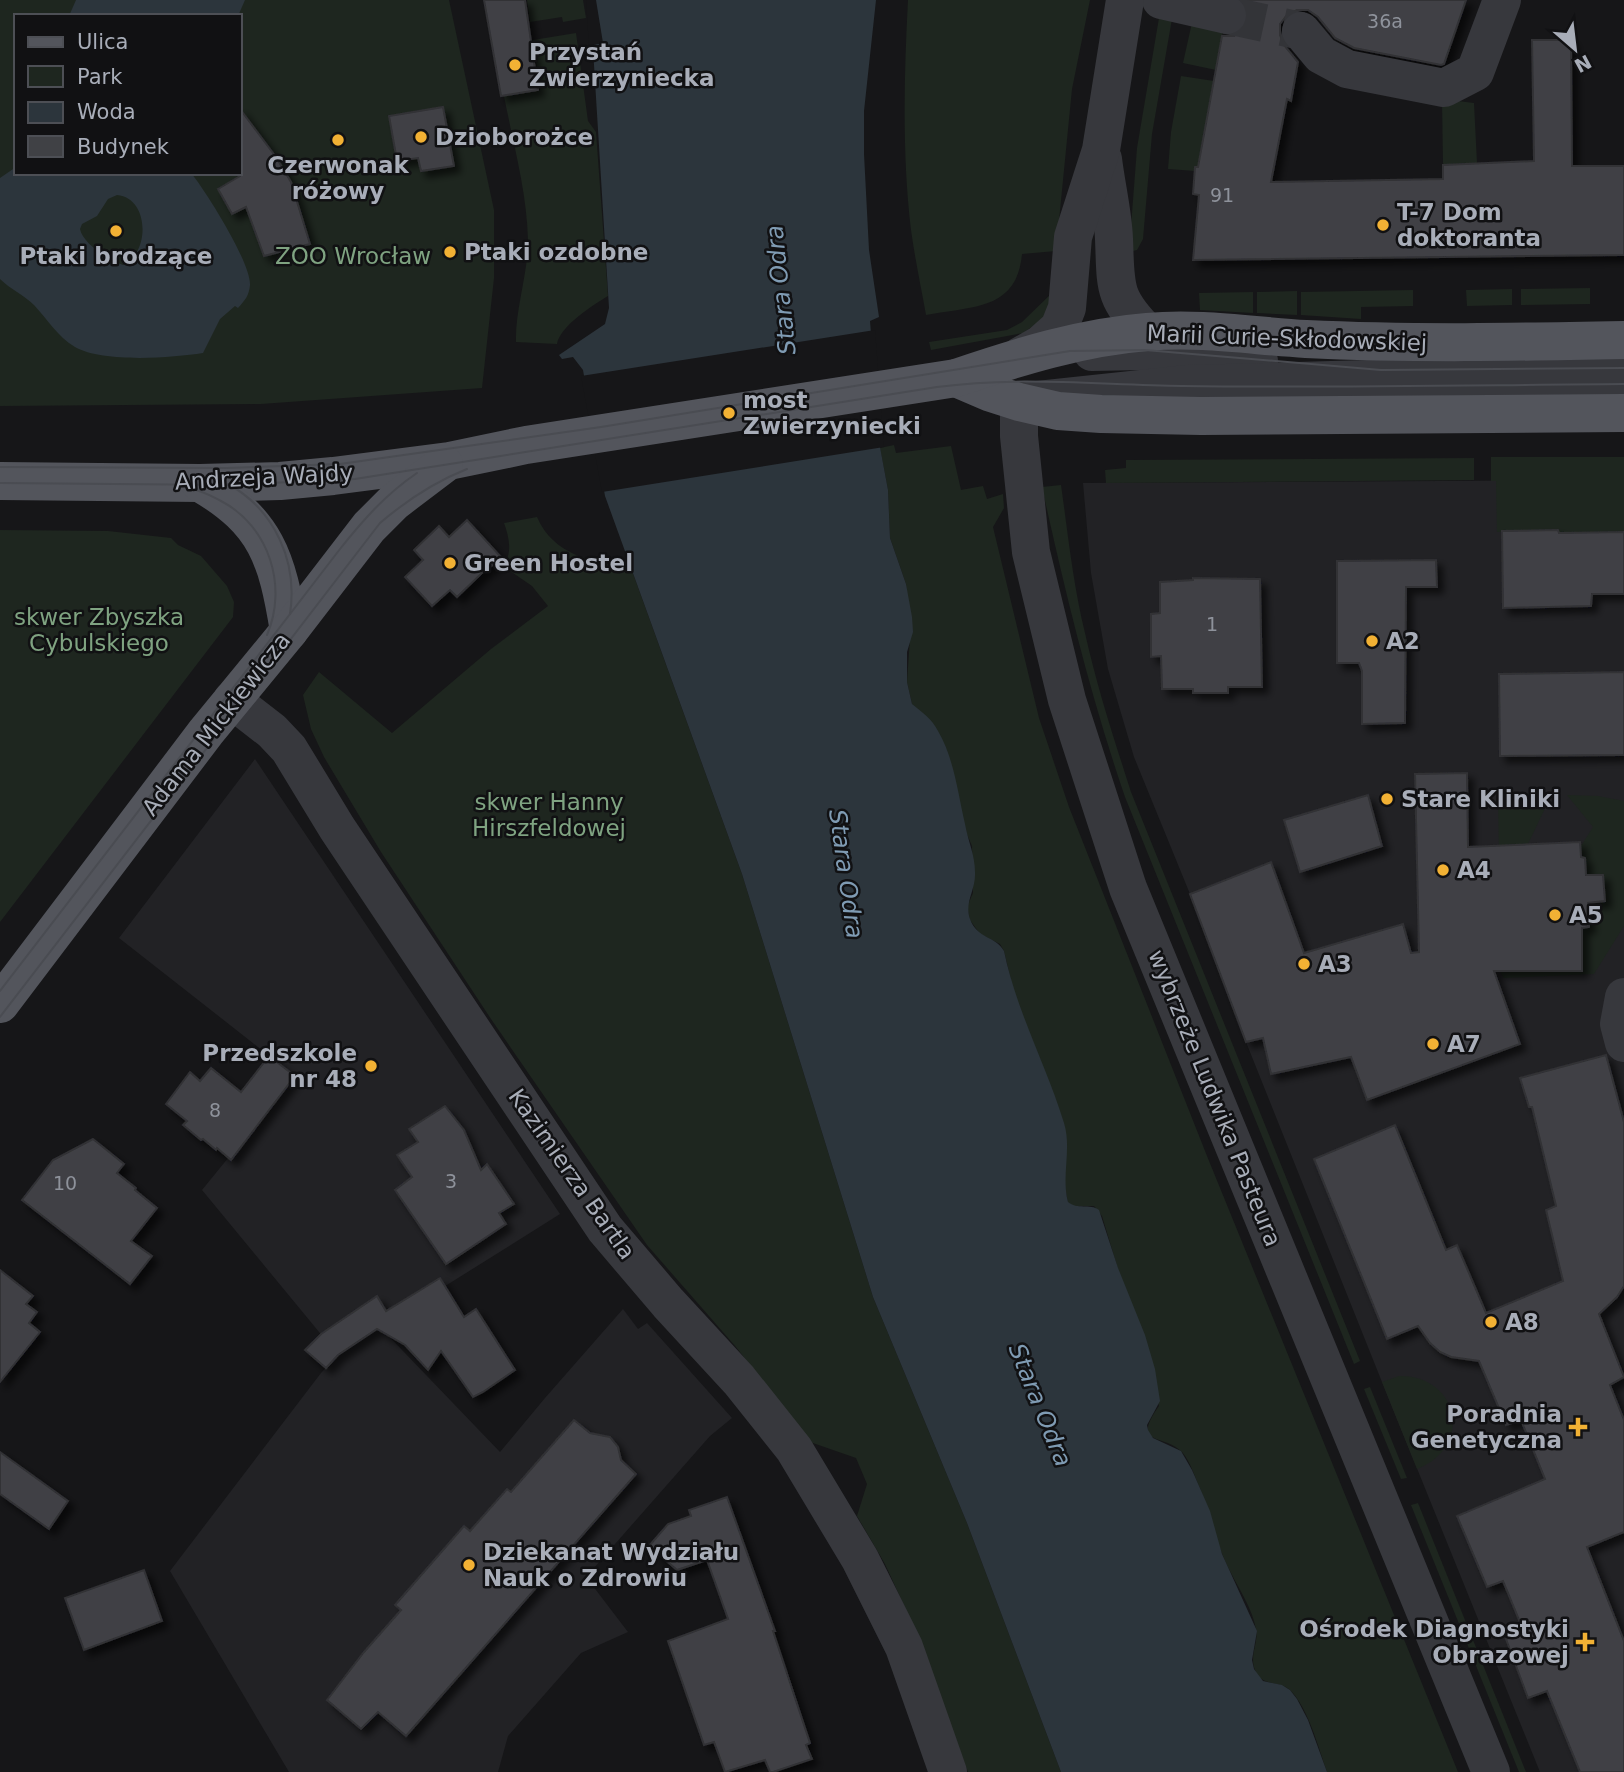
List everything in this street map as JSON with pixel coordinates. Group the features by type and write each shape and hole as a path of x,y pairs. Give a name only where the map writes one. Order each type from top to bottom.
{"main road":[{"name":"Marii Curie-Skłodowskiej","path":"946,379 1020,356 1147,331 1434,342 1624,341"},
{"name":"Andrzeja Wajdy","path":"0,481 200,483 293,480 449,461 574,438 946,379"},
{"path":"946,379 1018,402 1058,411 1175,416 1624,413"},
{"name":"Adama Mickiewicza","path":"0,1004 232,700 369,527 394,502 449,461"},
{"path":"200,483 230,502 256,526 277,573 289,631"}],"street":[{"path":"1020,356 1041,344 1059,328 1067,308 1073,237 1101,150 1125,0"},
{"path":"1161,0 1227,15"},
{"path":"1301,31 1321,55 1347,69 1444,88 1475,72 1502,0"},
{"path":"1101,150 1114,238 1114,276 1120,298 1128,313 1147,331"},
{"path":"1020,356 1143,351 1437,377"},
{"path":"1018,402 1188,384 1437,377 1624,376"},
{"name":"wybrzeże Ludwika Pasteura","path":"1018,402 1031,552 1067,699 1128,888 1491,1772"},
{"name":"Kazimierza Bartla","path":"232,700 272,731 289,749 337,828 605,1229 739,1380 794,1449 860,1559 904,1647 948,1772"},
{"path":"1624,997 1619,1024 1624,1043"}],"shaded area":[{"path":"1624,480 1624,1772 1540,1772 1134,757 1108,669 1091,573 1083,483"},
{"path":"255,759 560,1214 380,1327 500,1452 623,1309 638,1329 647,1323 732,1418 710,1436 586,1577 628,1632 581,1653 508,1736 498,1772 289,1772 170,1571 321,1373 338,1355 202,1190 295,1076 119,938"}],"green space":[{"name":"ZOO Wrocław","path":"0,0 449,0 494,210 494,278 482,388 261,404 0,406"},
{"path":"527,0 583,0 586,18 563,22 562,17 530,22"},
{"path":"908,0 1090,0 1072,89 1056,251 1022,254 1018,273 1011,286 1001,296 989,302 926,315 911,230 906,173"},
{"path":"1160,12 1173,13 1152,134 1143,239 1137,250 1129,252 1137,148"},
{"path":"1193,18 1224,25 1216,70 1183,63"},
{"path":"576,33 588,121 596,132 608,296 570,323 557,344 516,342 528,240 522,186 504,96 540,90 533,40"},
{"path":"1181,76 1214,81 1201,167 1196,167 1195,171 1168,169 1171,132"},
{"path":"1442,99 1474,103 1477,163 1443,165"},
{"path":"1590,288 1590,304 1521,305 1521,289"},
{"path":"1512,289 1512,305 1467,306 1466,290"},
{"path":"1413,290 1413,306 1361,307 1361,319 1301,315 1301,292"},
{"path":"1297,291 1297,315 1257,313 1257,292"},
{"path":"1253,292 1253,313 1200,310 1199,293"},
{"path":"1052,293 1046,317 1023,333 931,350 929,342 1007,330 1022,322"},
{"path":"894,445 896,453 951,446 961,490 983,486 987,499 1003,494 1004,508 993,527 1039,718 1069,807 1207,1156 1458,1772 1327,1772 1312,1729 1296,1697 1286,1687 1261,1679 1255,1670 1253,1660 1257,1634 1254,1620 1216,1539 1190,1464 1175,1446 1149,1434 1151,1419 1159,1406 1102,1216 1094,1206 1072,1206 1068,1203 1041,1061 1017,1005 1004,951 1000,944 980,934 970,920 967,907 973,893 972,846 912,704 907,682 910,638 906,584 890,538 888,490 880,448"},
{"path":"1491,457 1624,457 1624,532 1497,532 1496,481 1491,481"},
{"path":"1474,458 1474,480 1106,483 1105,470 1126,468 1126,460"},
{"path":"1061,485 1085,633 1100,693 1131,792 1360,1361 1354,1364 1125,797 1079,643 1042,487"},
{"name":"skwer Hanny Hirszfeldowej","path":"537,517 544,530 564,549 589,560 631,568 742,874 873,1297 967,1523 1061,1772 968,1772 917,1634 885,1564 857,1516 867,1484 856,1458 810,1442 736,1347 647,1245 491,1019 381,852 324,757 311,729 303,695 319,672 392,733 491,649 548,606 532,586 503,566 509,550 504,523"},
{"name":"skwer Zbyszka Cybulskiego","path":"0,530 108,531 171,538 178,545 201,556 227,586 234,602 233,617 0,922"},
{"path":"1502,793 1549,794 1549,800 1528,844 1523,971 1582,971 1582,928 1589,927 1588,903 1605,901 1603,875 1586,875 1585,858 1581,857 1581,846 1593,827 1567,795 1598,796 1624,801 1624,926 1594,974 1504,978 1501,974 1498,797"},
{"path":"1399,1376 1419,1379 1435,1387 1446,1399 1452,1414 1452,1430 1447,1445 1435,1459 1417,1469 1382,1382"},
{"path":"1370,1387 1407,1478 1401,1479 1364,1389"},
{"path":"1418,1503 1526,1772 1519,1772 1411,1505"}],"water":[{"path":"76,0 245,0 239,14 70,14"},
{"name":"Stara Odra","path":"590,0 876,0 864,111 869,250 879,317 870,321 880,447 888,490 890,538 906,584 912,617 913,632 907,652 907,682 912,704 936,727 952,764 975,866 968,907 970,919 977,930 996,942 1004,951 1016,996 1057,1101 1066,1133 1068,1202 1075,1206 1099,1210 1118,1268 1145,1335 1155,1369 1160,1401 1147,1425 1148,1430 1153,1438 1181,1451 1192,1470 1210,1511 1222,1554 1257,1631 1252,1660 1254,1669 1263,1681 1282,1685 1297,1699 1308,1720 1327,1772 1061,1772 967,1523 873,1297 742,874 605,496 583,370 573,357 562,359 559,355 605,324 609,308"},
{"path":"14,168 14,175 192,175 236,245 250,285 248,295 238,308 235,306 220,319 203,353 156,358 102,355 75,347 58,333 30,301 0,279 0,178","holes":["117,195 128,198 141,216 142,239 132,259 123,265 91,246 82,235 82,224 97,216 108,199"]}],"pier":[{"path":"586,0 596,0 603,43 589,46"},
{"name":"most Zwierzyniecki","path":"875,330 884,447 602,492 581,376"}],"building":[{"name":"Przystań Zwierzyniecka","path":"484,0 525,0 538,90 501,96"},
{"path":"1243,0 1466,0 1444,64 1441,65 1354,48 1335,38 1318,17 1308,10 1297,10 1287,15 1280,24 1280,35 1284,45 1298,62 1291,101 1287,99 1271,182 1443,179 1443,165 1534,161 1532,40 1571,40 1572,166 1624,166 1624,255 1193,260 1199,195 1193,194 1195,167 1198,167 1222,36 1234,36 1243,29 1248,20 1248,9"},
{"name":"Dzioborożce","path":"443,107 454,166 421,171 418,158 397,161 389,116"},
{"path":"242,112 291,182 310,244 264,256 246,207 232,214 218,189 240,176"},
{"name":"Green Hostel","path":"467,520 502,558 457,597 450,590 432,606 405,577 423,560 414,550 439,526 449,537"},
{"path":"1558,530 1559,533 1624,532 1624,594 1592,594 1591,606 1503,608 1502,531"},
{"name":"A2","path":"1436,560 1437,587 1406,587 1405,723 1362,724 1362,671 1359,663 1337,663 1337,561"},
{"path":"1193,578 1260,579 1262,687 1228,687 1228,693 1193,693 1193,689 1162,689 1161,656 1151,657 1151,614 1160,613 1160,582"},
{"path":"1624,672 1624,755 1500,756 1499,674"},
{"path":"1467,773 1468,847 1580,842 1586,875 1603,875 1605,901 1588,903 1589,927 1582,928 1582,971 1494,971 1520,1044 1367,1100 1351,1057 1271,1074 1263,1038 1246,1042 1190,894 1271,862 1304,953 1403,924 1411,953 1419,952 1415,774"},
{"path":"1368,795 1382,846 1300,872 1284,820"},
{"name":"A8","path":"1606,1055 1624,1122 1624,1286 1617,1297 1599,1314 1624,1377 1610,1385 1624,1420 1624,1532 1587,1547 1624,1641 1624,1772 1580,1772 1547,1691 1528,1698 1506,1639 1524,1632 1503,1581 1487,1587 1457,1516 1545,1479 1521,1420 1506,1425 1479,1361 1451,1357 1440,1352 1418,1326 1387,1339 1314,1159 1395,1125 1446,1250 1457,1245 1486,1313 1563,1281 1546,1210 1556,1206 1532,1107 1529,1107 1520,1078"},
{"path":"269,1056 295,1076 231,1160 183,1125 187,1121 166,1104 190,1072 200,1081 211,1068 241,1092"},
{"path":"445,1106 464,1130 481,1170 487,1164 514,1204 499,1213 506,1224 446,1264 395,1190 412,1177 397,1155 418,1142 409,1129"},
{"path":"93,1139 124,1164 117,1173 157,1208 131,1241 152,1256 130,1284 22,1200 53,1160"},
{"path":"0,1270 33,1296 26,1304 37,1312 29,1323 40,1332 0,1382"},
{"path":"440,1278 464,1317 476,1309 515,1370 483,1392 473,1397 441,1351 428,1370 405,1345 377,1329 338,1355 326,1368 305,1350 321,1334 377,1296 386,1311"},
{"path":"574,1420 590,1433 610,1437 618,1447 621,1460 636,1474 406,1736 378,1712 361,1729 327,1700 401,1610 395,1605 464,1526 470,1531 507,1489 511,1492"},
{"path":"0,1452 68,1501 49,1529 0,1494"},
{"path":"727,1497 775,1631 810,1743 806,1745 812,1759 773,1772 770,1772 765,1760 725,1772 714,1742 704,1745 668,1641 728,1619 707,1560 677,1570 649,1546 668,1524 691,1516 689,1510"},
{"path":"144,1570 162,1621 84,1650 65,1598"}],"tunnel":[{"path":"1227,15 1301,31"}],"tram line":[{"path":"0,467 227,468 340,464 601,427 1070,351 1145,350 1381,370 1624,368"},
{"path":"0,483 230,485 355,479 937,387 999,382 1292,387 1624,384"},
{"path":"0,1017 380,523 421,492 467,469"},
{"path":"0,991 340,549 376,508 417,473"},
{"path":"228,484 259,508 280,539 290,575 290,614"},
{"path":"191,489 210,495 238,512 262,541 274,578 273,616 267,635"}],"place":[{"name":"Przystań Zwierzyniecka","path":"515,65"},
{"name":"Dzioborożce","path":"421,137"},
{"name":"Czerwonak różowy","path":"338,140"},
{"name":"T-7 Dom doktoranta","path":"1383,225"},
{"name":"Ptaki brodzące","path":"116,231"},
{"name":"Ptaki ozdobne","path":"450,252"},
{"name":"most Zwierzyniecki","path":"729,413"},
{"name":"Green Hostel","path":"450,563"},
{"name":"A2","path":"1372,641"},
{"name":"Stare Kliniki","path":"1387,799"},
{"name":"A4","path":"1443,870"},
{"name":"A5","path":"1555,915"},
{"name":"A3","path":"1304,964"},
{"name":"A7","path":"1433,1044"},
{"name":"Przedszkole nr 48","path":"371,1066"},
{"name":"A8","path":"1491,1322"},
{"name":"Poradnia Genetyczna","path":"1578,1427"},
{"name":"Dziekanat Wydziału Nauk o Zdrowiu","path":"469,1565"},
{"name":"Ośrodek Diagnostyki Obrazowej","path":"1585,1642"}]}
